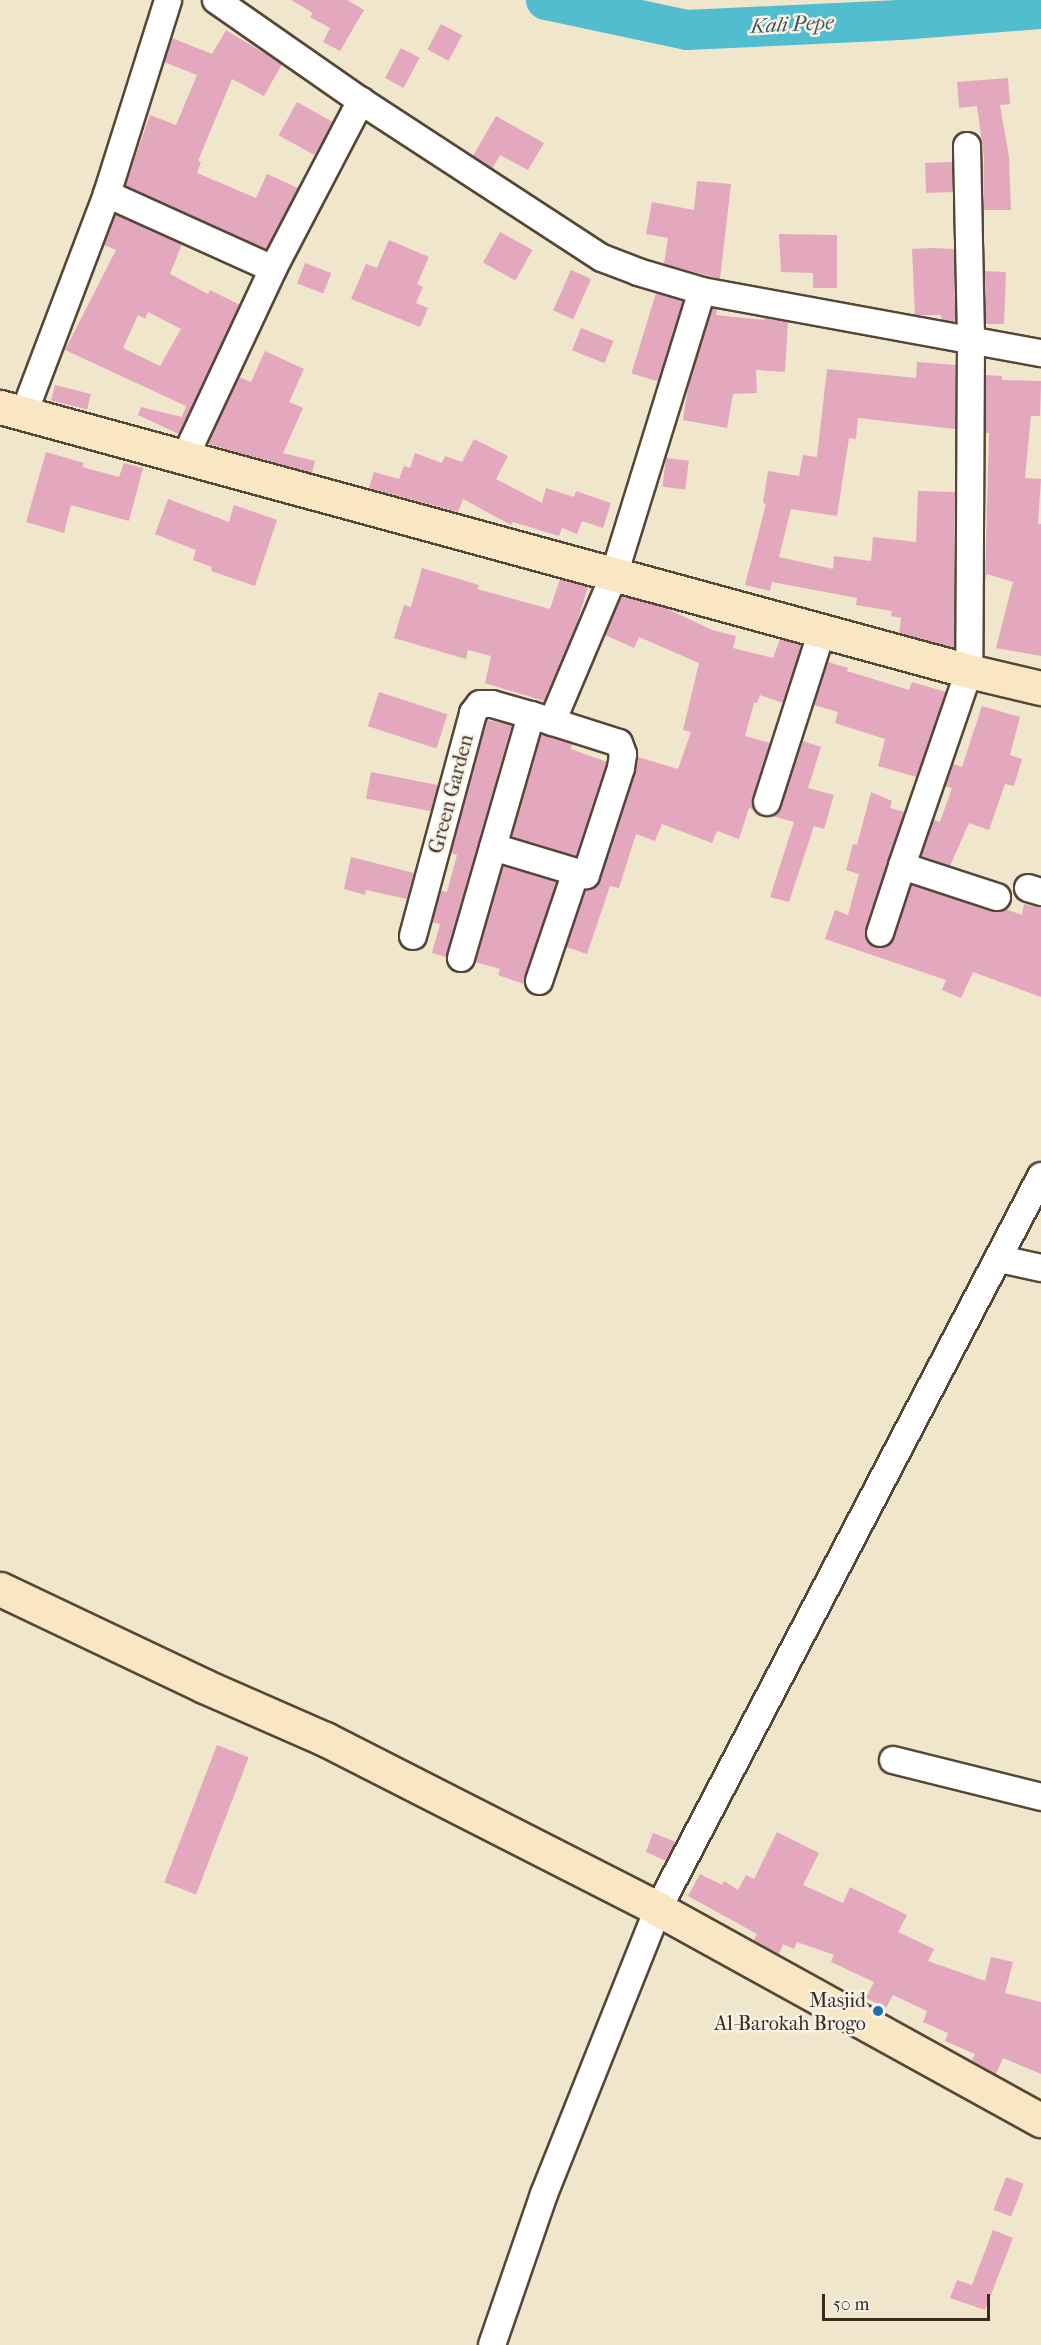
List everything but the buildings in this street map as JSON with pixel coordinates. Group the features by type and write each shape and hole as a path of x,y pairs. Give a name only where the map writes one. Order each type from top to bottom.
{"main road":[{"path":"12,410 969,671 1041,688"},
{"path":"0,1589 204,1686 325,1739 658,1909 1041,2120"}],"street":[{"path":"12,410 107,194 168,0"},
{"path":"216,0 361,101 602,258 638,272 702,291 1041,353"},
{"path":"185,457 273,269 361,101"},
{"path":"880,933 969,671 971,340 967,146"},
{"path":"107,194 273,269"},
{"path":"461,958 493,847 542,718 615,575 702,291"},
{"path":"767,802 822,631"},
{"name":"Green Garden","path":"413,936 473,713 480,704 492,704 542,718 619,743 623,754 589,872 586,874 576,872 539,981"},
{"path":"493,847 576,872"},
{"path":"902,866 997,897"},
{"path":"492,2345 544,2194 658,1909 866,1506 1000,1259 1041,1176"},
{"path":"1000,1259 1041,1268"},
{"path":"893,1760 1041,1797"}],"waterway":[{"name":"Kali Pepe","path":"546,0 687,30 900,20 1041,9"}],"place":[{"name":"Masjid Al-Barokah Brogo","path":"878,2011"}]}
